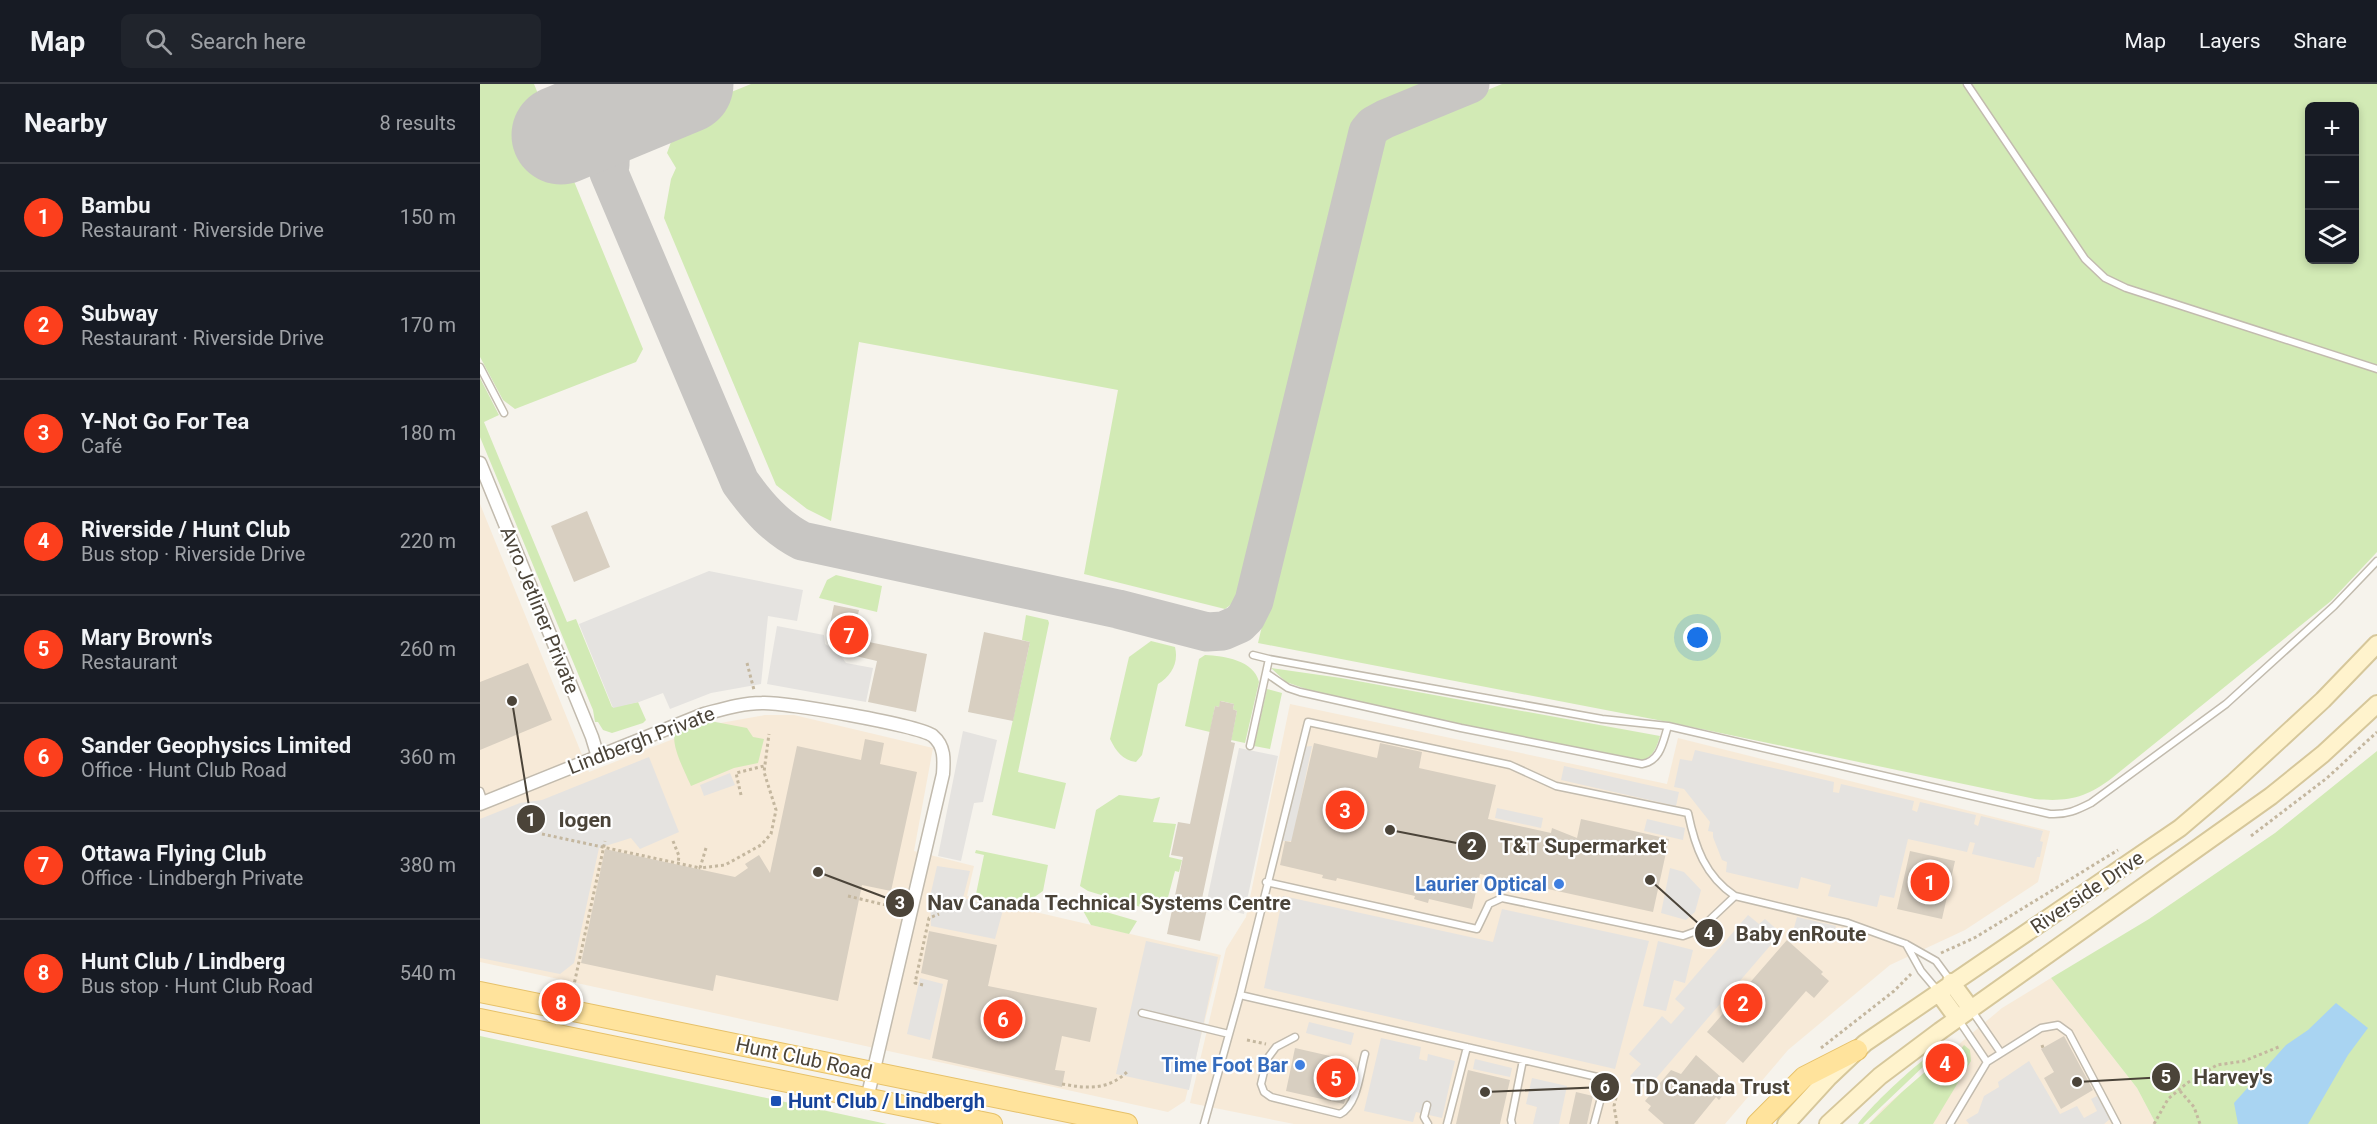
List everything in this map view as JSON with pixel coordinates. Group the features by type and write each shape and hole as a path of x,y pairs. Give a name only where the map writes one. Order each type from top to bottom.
{"main road":[{"name":"Riverside Drive","path":"1786,1124 1857,1050 1945,987 2117,873 2180,828 2307,715 2377,644"},
{"name":"Riverside Drive","path":"1829,1124 1880,1076 1964,1014 2242,819 2323,754 2377,704"},
{"path":"1945,987 1964,1014"},
{"name":"Hunt Club Road","path":"480,992 1128,1124"},
{"name":"Hunt Club Road","path":"480,1019 992,1124"},
{"path":"1757,1124 1804,1077 1857,1050"}],"street":[{"name":"Avro Jetliner Private","path":"480,463 592,737 598,757"},
{"name":"Lindbergh Private","path":"481,799 598,757 704,714 759,703 784,704 925,732 936,740 945,758 867,1100"}],"lane":[{"path":"1967,84 2085,259 2106,278 2126,288 2377,369"},
{"path":"480,367 504,413"},
{"path":"1253,655 1602,719 1668,726 2050,814 2071,813 2101,796 2226,704 2334,606 2377,561"},
{"path":"1250,746 1269,659"},
{"path":"1266,673 1288,688 1300,692 1461,728 1642,764 1652,761 1659,754 1668,726"},
{"path":"1204,1124 1240,995 1266,882 1308,722 1510,765 1556,786 1688,813 1695,846 1721,887 1735,896 1848,923 1906,944 1932,959 1945,987"},
{"path":"1266,882 1477,929 1489,904 1502,898 1683,936 1699,930 1735,896"},
{"path":"1906,944 1920,968 1945,987"},
{"path":"1240,995 1606,1080 1594,1124"},
{"path":"1142,1013 1229,1034"},
{"path":"1964,1014 2001,1053"},
{"path":"1964,1014 1987,1062"},
{"path":"1950,1124 1987,1062 2041,1028 2058,1025 2069,1033 2117,1124"},
{"path":"1295,1037 1276,1047 1267,1059 1261,1084 1264,1092 1271,1097 1340,1114 1347,1110 1352,1102 1365,1054"},
{"path":"1447,1124 1467,1047"},
{"path":"1512,1124 1523,1060"},
{"path":"1427,1105 1424,1117 1428,1124"}],"path":[{"path":"747,663 754,692"},
{"path":"2251,836 2327,778 2377,732"},
{"path":"542,834 700,868 725,865 761,845 771,834 776,810 766,783 764,766 768,734"},
{"path":"741,795 736,773 764,766"},
{"path":"571,999 605,841"},
{"path":"673,841 679,856 678,863"},
{"path":"1932,959 1947,949 1955,948 1977,937 2122,847"},
{"path":"700,868 706,848"},
{"path":"848,896 911,910"},
{"path":"923,985 915,983 929,918 939,914"},
{"path":"1819,1050 1920,968"},
{"path":"1247,1040 1276,1047"},
{"path":"2154,1124 2168,1099 2187,1083 2217,1065 2244,1060 2281,1046"},
{"path":"1062,1084 1106,1087 1119,1080 1129,1070"},
{"path":"2180,1091 2194,1107 2200,1124"},
{"path":"1617,1094 1614,1106 1617,1124"}],"shaded area":[{"path":"480,504 589,772 709,725 765,715 794,715 933,748 914,851 974,866 967,896 1221,955 1185,1101 1168,1112 480,962"},
{"path":"709,571 803,590 797,621 768,616 761,684 711,693 670,709 663,693 613,708 579,624"},
{"path":"777,626 824,635 825,644 838,652 846,663 873,668 866,702 767,684"},
{"path":"1290,704 1667,784 1678,738 2050,831 2038,882 1965,930 1890,965 1788,1050 1725,1124 1294,1124 1190,1103 1226,949 1246,917"},
{"path":"963,731 997,740 983,802 974,803 961,861 938,856"},
{"path":"1312,746 1292,841 1278,841 1302,747"},
{"path":"1239,748 1278,756 1244,914 1206,905"},
{"path":"1695,750 1834,782 1833,792 1839,793 1841,784 1914,801 1912,810 1917,812 1920,802 1976,815 1974,824 1978,826 1981,816 2043,831 2040,841 2043,842 2040,857 2037,857 2034,868 1972,854 1975,843 1970,842 1967,852 1908,839 1894,898 1880,895 1877,907 1828,896 1831,885 1801,877 1798,889 1726,872 1727,862 1722,860 1713,832 1708,831 1710,822 1684,789 1674,787 1680,759 1692,761"},
{"path":"649,757 679,832 640,849 631,838 599,848 574,963 560,974 480,958 480,819 520,803 542,800"},
{"path":"1564,766 1679,792 1676,806 1561,780"},
{"path":"730,773 735,785 704,796 700,785"},
{"path":"1497,808 1543,818 1541,828 1495,818"},
{"path":"1647,819 1685,828 1683,840 1644,831"},
{"path":"937,866 970,871 963,898 1003,910 995,939 931,926 930,897"},
{"path":"1670,868 1684,872 1701,890 1695,912 1686,920 1661,913"},
{"path":"1283,896 1493,942 1502,909 1649,941 1615,1069 1264,988"},
{"path":"1748,915 1759,924 1765,919 1781,933 1646,1090 1630,1076 1641,1064 1629,1054 1662,1016 1671,1024 1685,1008 1675,999"},
{"path":"1797,917 1836,926 1833,937 1794,928"},
{"path":"1146,941 1218,957 1189,1090 1116,1074"},
{"path":"1658,941 1693,950 1685,983 1674,980 1666,1011 1643,1006"},
{"path":"920,978 943,984 930,1040 907,1034"},
{"path":"2051,978 2137,1088 2156,1124 1869,1124 1883,1108 2002,1008"},
{"path":"1309,1022 1354,1033 1351,1045 1306,1033"},
{"path":"1381,1038 1421,1047 1419,1059 1427,1061 1428,1054 1455,1061 1442,1118 1416,1112 1413,1122 1364,1111"},
{"path":"1475,1059 1512,1068 1510,1077 1473,1069"},
{"path":"2029,1061 2060,1114 2077,1106 2084,1118 2097,1111 2091,1099 2097,1096 2110,1119 2104,1124 1969,1124 1966,1120 1978,1113 1984,1096 1999,1087 1998,1082"},
{"path":"1532,1078 1567,1086 1559,1124 1533,1124 1537,1107 1526,1104"}],"green space":[{"path":"480,84 534,84 643,349 636,362 515,409 503,400 480,357"},
{"path":"751,84 1438,84 1359,118 1244,595 1225,609 1084,574 1118,390 859,342 831,521 807,509 776,485 664,218 671,179 676,168 667,153 682,112"},
{"path":"1502,84 2377,84 2377,552 2331,601 2112,778 2085,794 2057,800 2035,799 1668,722 1258,643 1371,157 1379,142 1389,131"},
{"path":"480,378 499,415 484,422 567,622 576,619 612,707 638,702 646,720 643,723 612,733 603,730 598,722 595,722 593,710 480,437"},
{"path":"836,575 882,586 877,612 819,598 827,580"},
{"path":"1026,615 1048,620 1049,623 1018,772 1066,783 1055,829 992,815 1030,642 1022,640"},
{"path":"1151,641 1175,647 1176,658 1170,673 1158,684 1142,755 1136,762 1120,754 1110,739 1129,657"},
{"path":"1205,655 1245,664 1256,675 1259,682 1245,743 1231,740 1237,711 1233,709 1234,704 1221,701 1219,707 1215,706 1210,732 1185,726 1199,659"},
{"path":"1271,668 1341,678 1660,736 1648,758 1639,761 1326,696 1286,682"},
{"path":"1267,689 1282,693 1270,749 1254,746"},
{"path":"705,720 747,728 753,737 764,739 758,763 734,768 691,786 676,749 675,735 680,729"},
{"path":"2377,751 2377,1124 2156,1124 2137,1088 2051,978 2149,919 2275,833"},
{"path":"1119,795 1152,799 1160,797 1153,822 1176,824 1169,857 1182,860 1179,872 1175,871 1167,901 1152,899 1149,906 1144,908 1088,891 1080,886 1096,810"},
{"path":"976,850 1048,865 1043,891 1019,908 975,899 984,855 975,853"},
{"path":"1081,907 1089,907 1137,921 1129,934 1091,925"},
{"path":"480,1036 887,1124 480,1124"},
{"path":"1948,1043 1863,1124 1858,1124 1900,1080"},
{"path":"1964,1045 1970,1050 1971,1061 1933,1124 1869,1124 1949,1051 1956,1048 1961,1049"}],"water":[{"path":"2336,1003 2368,1028 2348,1055 2308,1124 2238,1124 2234,1103 2286,1045 2308,1030"}],"building":[{"path":"587,511 610,567 574,582 551,526"},
{"path":"834,605 859,610 855,628 871,631 869,642 927,654 916,712 868,702 877,661 847,654 848,648 843,647 844,642 827,638"},
{"path":"984,632 1030,642 1013,721 968,712"},
{"path":"528,663 552,720 480,750 480,682"},
{"path":"1220,701 1234,704 1233,709 1237,711 1231,742 1235,743 1200,908 1207,909 1200,941 1167,934 1183,857 1171,855 1178,822 1190,824 1215,706 1219,707"},
{"path":"865,739 884,743 880,764 917,772 891,891 862,885 838,1001 716,975 713,991 581,963 605,849 735,877 748,868 745,864 759,855 770,873 797,746 861,760"},
{"path":"1314,743 1377,758 1380,743 1422,752 1419,768 1496,785 1488,819 1551,833 1552,828 1577,838 1581,819 1669,839 1653,912 1480,874 1472,909 1429,899 1428,903 1414,899 1415,896 1337,878 1336,881 1322,878 1323,875 1280,865 1285,841 1291,842"},
{"path":"1910,851 1955,861 1942,919 1897,909"},
{"path":"929,931 997,945 988,986 1097,1008 1090,1042 1062,1036 1055,1070 1065,1071 1062,1087 932,1058 948,980 921,973"},
{"path":"1787,940 1823,972 1821,974 1829,981 1814,998 1806,991 1743,1063 1707,1032"},
{"path":"2064,1036 2093,1090 2061,1109 2044,1078 2054,1072 2041,1049"},
{"path":"1295,1048 1352,1061 1344,1104 1286,1091"},
{"path":"1696,1055 1731,1086 1719,1100 1716,1097 1694,1124 1664,1124 1648,1110 1651,1106 1645,1101 1671,1070 1681,1074"},
{"path":"1468,1070 1510,1080 1500,1124 1456,1124"},
{"path":"1576,1092 1593,1096 1587,1124 1569,1124"}],"taxiway":[{"path":"591,84 602,118 609,173 740,482 775,523 802,541 1118,609 1207,632 1223,631 1239,624 1246,617 1254,601 1368,132 1374,125 1385,119 1470,84"},
{"path":"610,165 612,148 618,133 627,121 653,103 697,84"}],"runway":[{"path":"561,135 684,84"}],"place":[{"name":"Ottawa Flying Club","path":"849,635"},
{"name":"Iogen","path":"512,701"},
{"name":"Y-Not Go For Tea","path":"1345,810"},
{"name":"T&T Supermarket","path":"1390,830"},
{"name":"Nav Canada Technical Systems Centre","path":"818,872"},
{"name":"Baby enRoute","path":"1650,880"},
{"name":"Bambu","path":"1930,882"},
{"name":"Laurier Optical","path":"1559,884"},
{"name":"Hunt Club / Lindberg","path":"561,1002"},
{"name":"Subway","path":"1743,1003"},
{"name":"Sander Geophysics Limited","path":"1003,1019"},
{"name":"Riverside / Hunt Club","path":"1945,1063"},
{"name":"Time Foot Bar","path":"1300,1065"},
{"name":"Mary Brown's","path":"1336,1078"},
{"name":"Harvey's","path":"2077,1082"},
{"name":"TD Canada Trust","path":"1485,1092"},
{"name":"Hunt Club / Lindbergh","path":"776,1101"}]}
